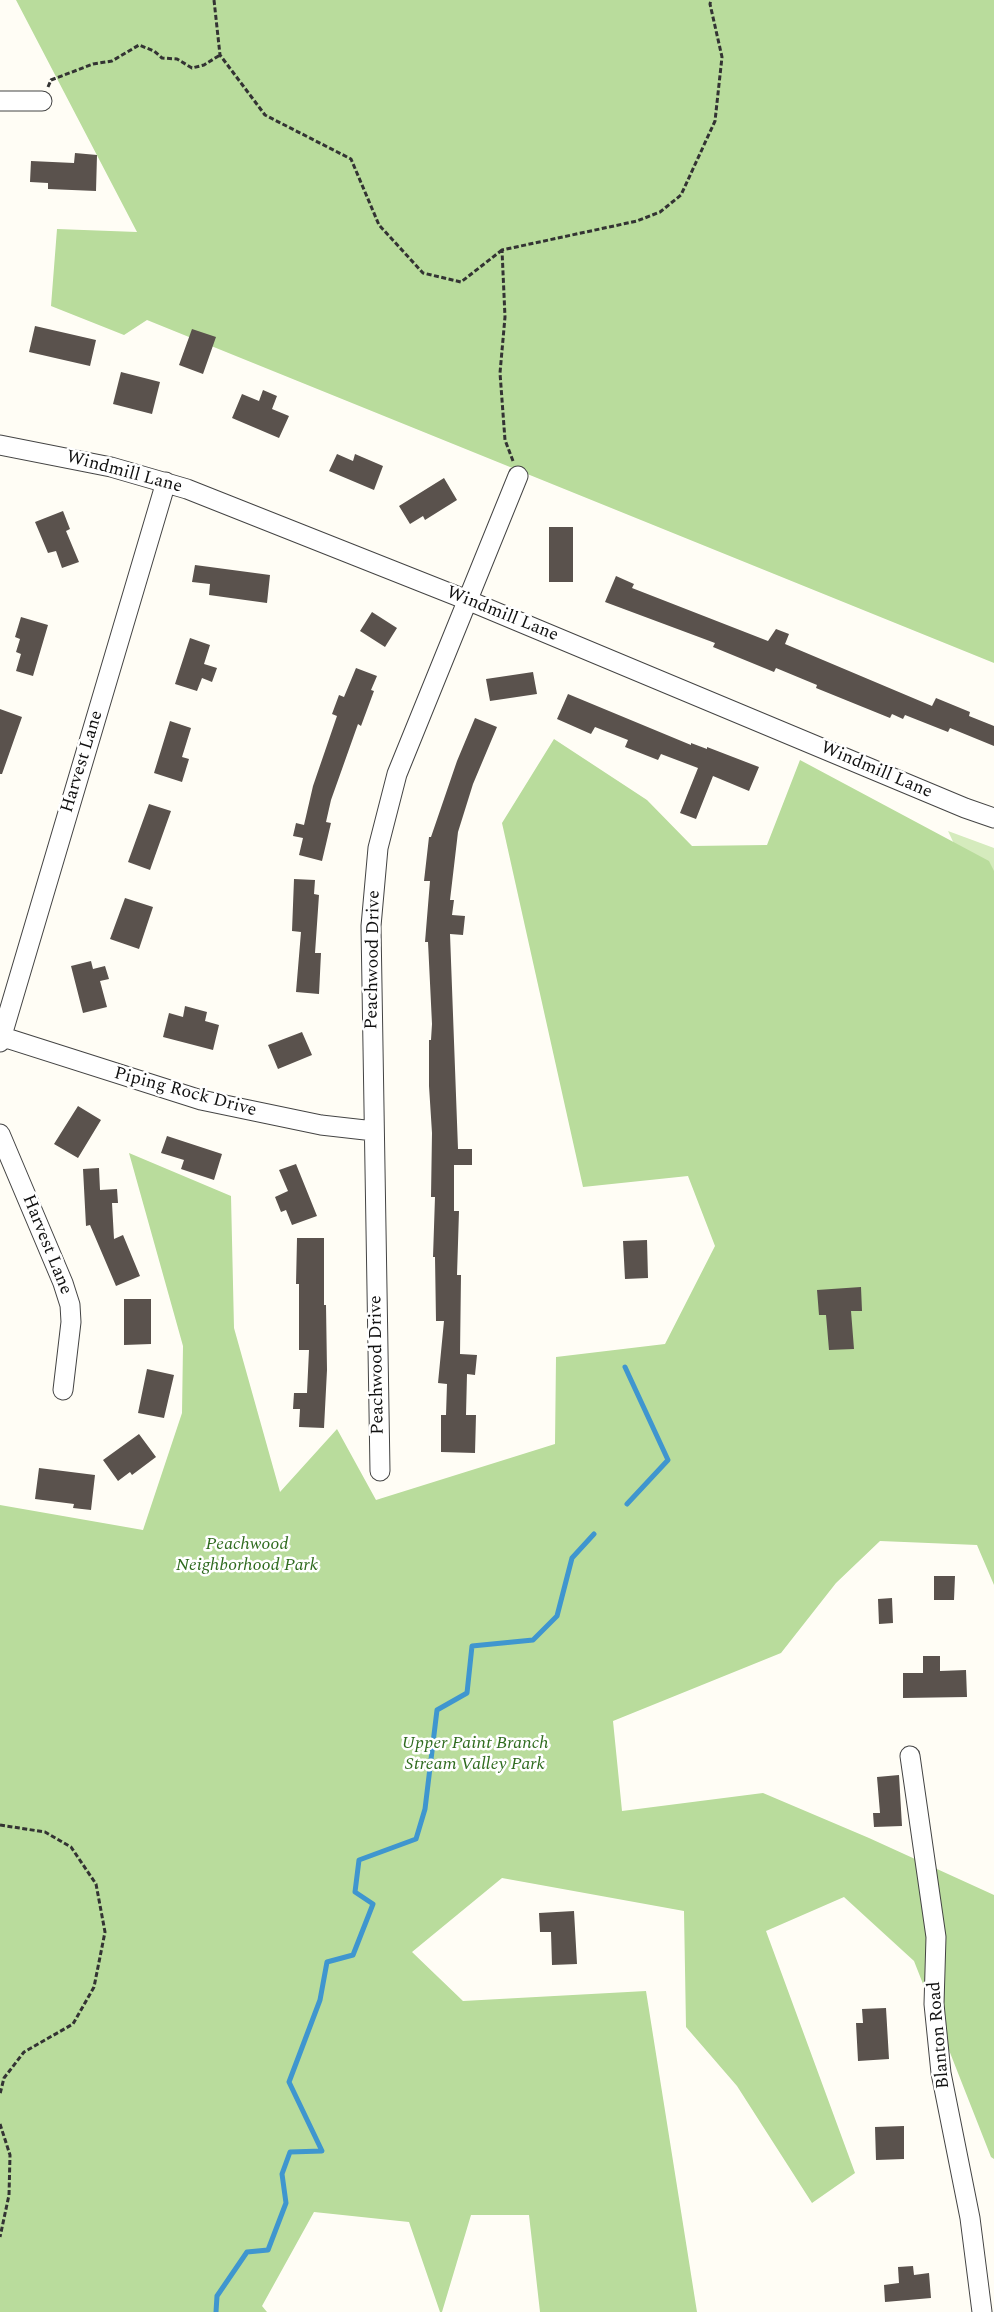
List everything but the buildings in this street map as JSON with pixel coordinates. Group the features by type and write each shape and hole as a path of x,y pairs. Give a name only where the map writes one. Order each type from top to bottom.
{"street":[{"path":"0,101 42,101"},
{"name":"Windmill Lane","path":"0,445 79,460 166,482 467,600 965,808 994,818"},
{"name":"Peachwood Drive","path":"380,1471 372,926 378,848 397,774 518,476"},
{"name":"Harvest Lane","path":"0,1038 166,482"},
{"name":"Piping Rock Drive","path":"0,1038 201,1100 321,1126 374,1131"},
{"name":"Harvest Lane","path":"0,1134 64,1283 70,1305 72,1322 63,1390"},
{"name":"Blanton Road","path":"910,1756 936,1937 934,2004 940,2073 970,2218 982,2312"}],"path":[{"path":"214,0 220,55 265,115 351,159 379,225 423,273 461,282 502,250 636,221 660,212 681,195 715,121 722,57 710,4 711,0"},
{"path":"42,101 52,80 86,66 112,61 139,45 154,51 162,58 177,59 192,68 204,65 220,55"},
{"path":"502,250 505,317 500,372 505,440 518,476"},
{"path":"0,1825 44,1832 71,1847 96,1884 104,1932 94,1987 73,2024 24,2052 4,2078 0,2094"},
{"path":"0,2124 10,2155 9,2195 0,2237"}],"green space":[{"path":"16,0 994,0 994,663 147,320 124,335 51,306 57,229 137,232"},
{"path":"554,739 647,800 692,846 767,845 800,760 989,861 994,871 994,1585 977,1545 880,1541 836,1583 781,1653 613,1721 622,1811 763,1793 869,1838 994,1895 994,2159 991,2157 914,1961 844,1897 766,1931 855,2173 812,2203 737,2086 686,2027 684,1911 502,1878 412,1952 463,2001 646,1991 697,2312 540,2312 529,2215 471,2215 442,2312 440,2312 409,2222 314,2212 262,2306 267,2312 0,2312 0,1505 143,1530 182,1413 183,1346 129,1153 231,1196 234,1328 280,1492 337,1429 376,1500 555,1444 556,1357 665,1344 715,1246 688,1176 583,1187 502,823"},
{"path":"948,831 994,848 994,929"}],"waterway":[{"path":"625,1367 668,1460 627,1504"},
{"path":"216,2312 217,2296 247,2252 268,2250 286,2203 282,2174 290,2152 322,2151 289,2082 320,2000 327,1962 353,1955 373,1904 355,1892 359,1860 416,1839 425,1809 437,1710 467,1693 472,1646 533,1640 557,1616 572,1558 594,1534"}],"park label":[{"name":"Peachwood Neighborhood Park","path":"247,1555"},
{"name":"Upper Paint Branch Stream Valley Park","path":"475,1754"}]}
